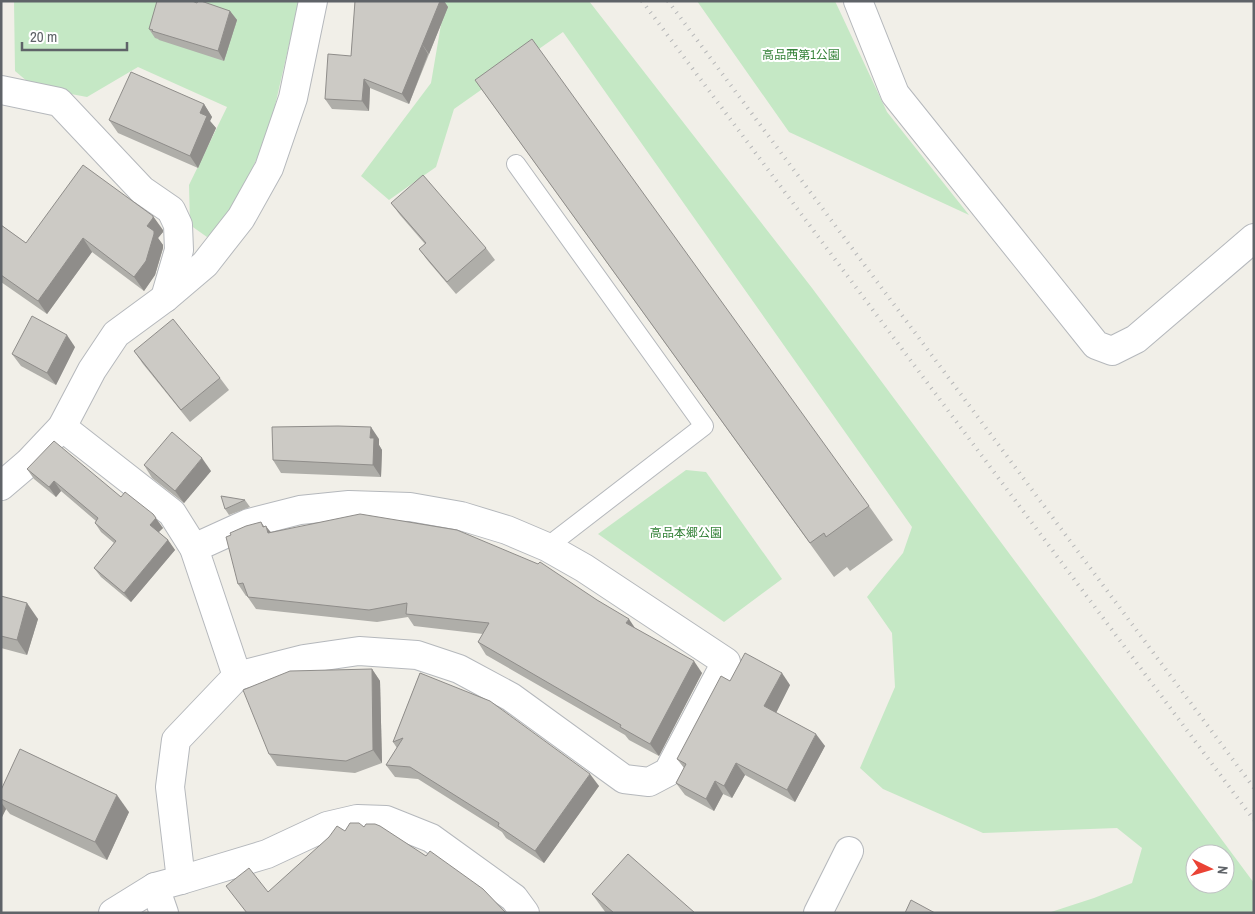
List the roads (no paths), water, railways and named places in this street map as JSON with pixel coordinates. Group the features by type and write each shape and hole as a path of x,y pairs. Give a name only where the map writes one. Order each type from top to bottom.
{"street":[{"path":"1,486 28,463 62,427 92,370 116,334 165,298 205,264 242,218 269,168 293,98 313,1"},
{"path":"860,2 896,94 1096,345 1112,351 1136,339 1254,238"},
{"path":"1,90 59,102 142,190 171,210 178,224 179,250 165,298"},
{"path":"62,427 172,513 194,548 237,676"},
{"path":"181,880 170,787 176,740 237,676 304,659 359,651 417,655 459,669 511,698 624,779 649,782 668,772 726,662 584,568 547,547 507,530 461,516 410,507 350,505 300,510 249,523 194,548"},
{"path":"113,913 155,887 267,854 327,826 357,819 386,820 431,838 514,898 525,913"},
{"path":"818,913 849,850"},
{"path":"155,887 164,913"}],"lane":[{"path":"516,164 704,426 547,547"}],"railway":[{"path":"642,1 1254,820"},
{"path":"668,1 1254,788"}],"park label":[{"name":"高品西第1公園","path":"801,55"},
{"name":"高品本郷公園","path":"686,533"}]}
